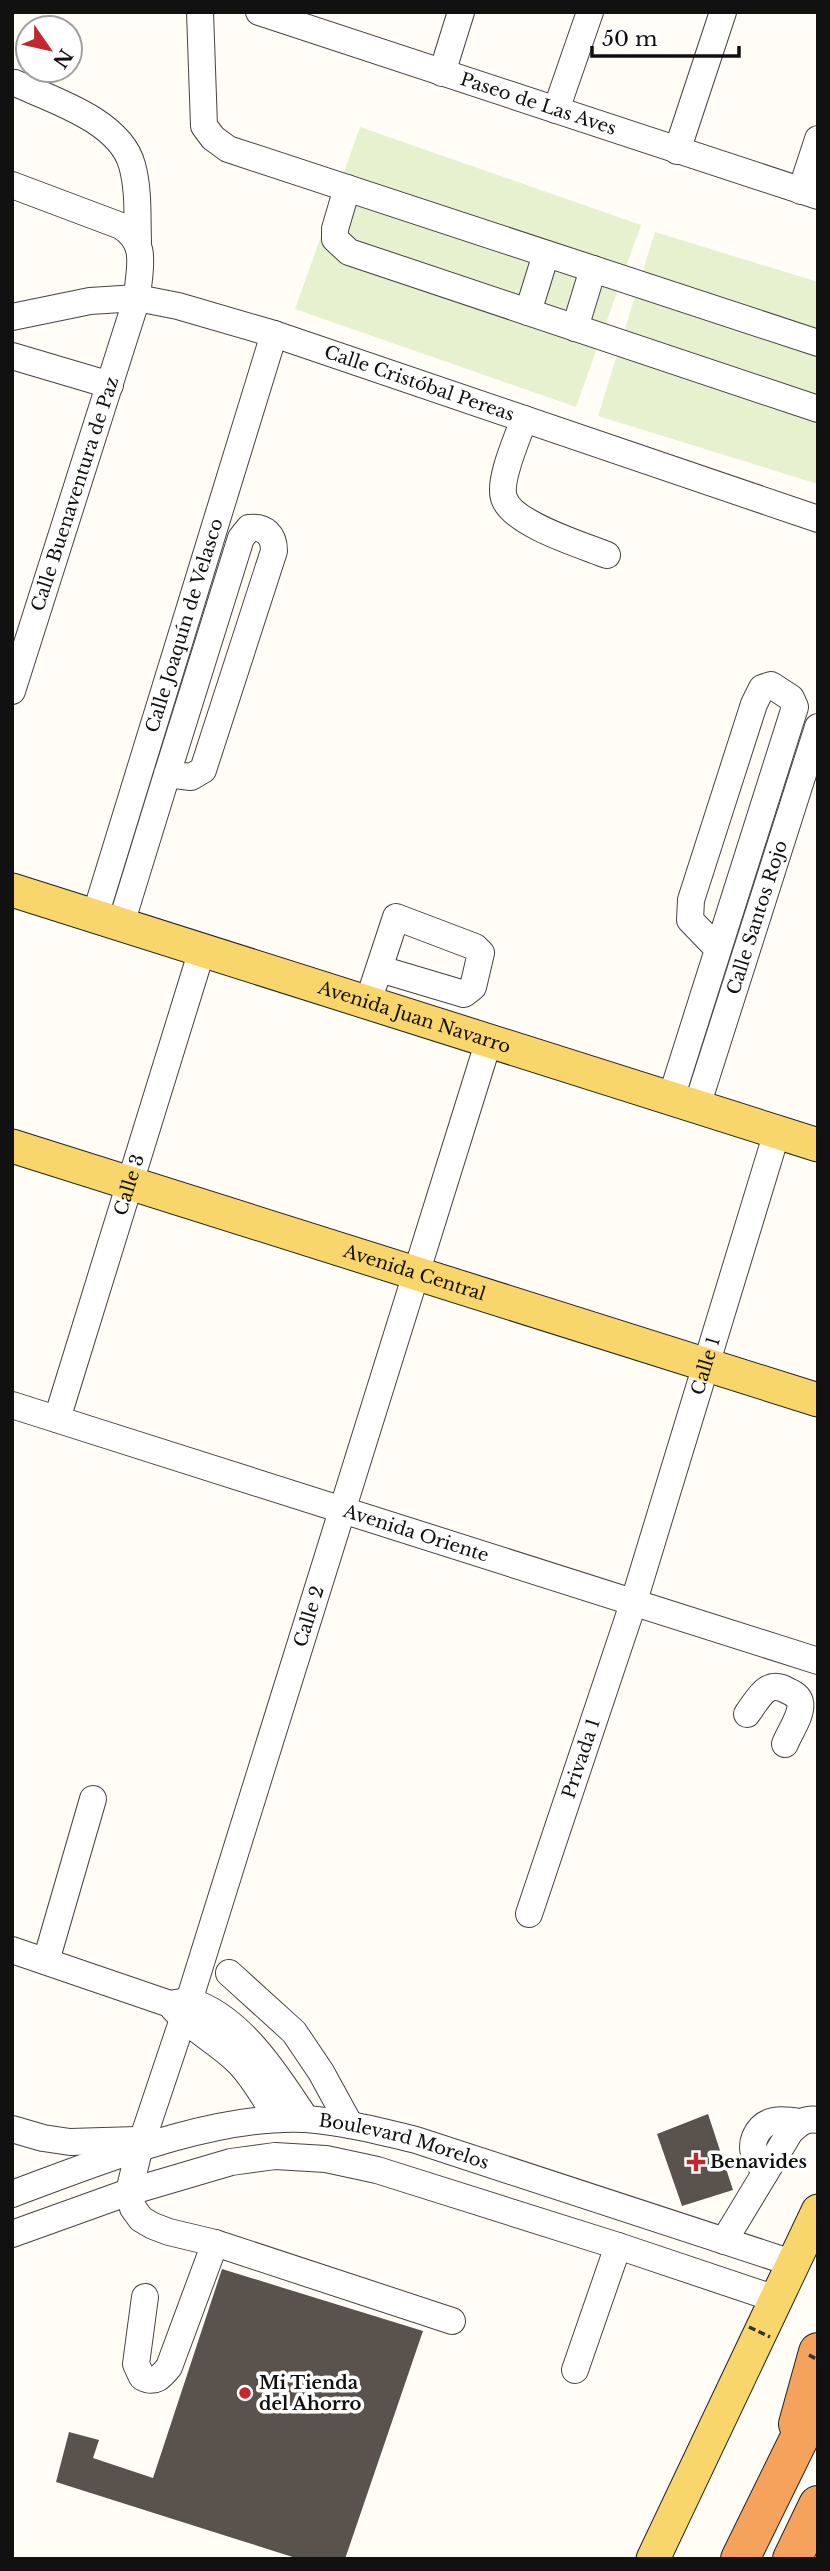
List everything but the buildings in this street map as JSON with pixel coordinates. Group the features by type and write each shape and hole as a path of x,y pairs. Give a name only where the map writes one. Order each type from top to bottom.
{"highway":[{"path":"787,2463 813,2354"},
{"path":"740,2559 818,2400"},
{"path":"804,2538 818,2505"}],"main road":[{"name":"Avenida Juan Navarro","path":"12,890 818,1145"},
{"name":"Avenida Central","path":"12,1146 818,1401"},
{"path":"653,2559 818,2211"}],"street":[{"path":"200,12 204,126 213,138 228,149 818,343"},
{"name":"Paseo de Las Aves","path":"259,12 322,22 442,73 809,194"},
{"path":"442,73 461,12"},
{"path":"556,110 590,12"},
{"path":"677,151 723,12"},
{"name":"Calle Buenaventura de Paz","path":"12,691 137,298 140,251 137,188 131,162 116,137 93,119 17,84"},
{"path":"809,194 818,139"},
{"path":"12,185 121,226 138,241"},
{"path":"347,188 335,229 335,239 349,252 818,409"},
{"path":"528,312 546,254"},
{"path":"575,328 593,268"},
{"name":"Calle Cristóbal Pereas","path":"12,317 90,301 137,298 178,306 274,334 818,519"},
{"name":"Calle Joaquín de Velasco","path":"108,920 274,334"},
{"path":"12,356 110,385"},
{"path":"524,419 504,481 503,498 514,513 532,524 607,555"},
{"path":"108,920 167,774 241,538 249,528 267,531 272,536 274,551 203,770 191,777 167,774"},
{"path":"684,1102 718,949 795,707 791,698 771,685 762,688 754,704 691,900 691,920 718,949"},
{"name":"Calle Santos Rojo","path":"684,1102 818,727"},
{"path":"369,1002 396,917 479,950 481,957 473,987 464,994 380,969"},
{"name":"Calle 3","path":"57,1419 202,950"},
{"path":"416,1017 427,983"},
{"name":"Calle 2","path":"129,2192 181,2008 489,1041"},
{"name":"Calle 1","path":"634,1601 777,1132"},
{"name":"Avenida Oriente","path":"12,1405 807,1657"},
{"name":"Privada 1","path":"528,1914 634,1601"},
{"path":"787,1690 807,1657"},
{"path":"747,1714 768,1687 787,1690 797,1698 800,1706 785,1744"},
{"path":"46,1961 93,1799"},
{"path":"12,1950 181,2008 222,2019 252,2062 306,2119"},
{"path":"229,1973 294,2032 321,2072 350,2125"},
{"path":"252,2062 294,2032"},
{"path":"252,2062 278,2119"},
{"name":"Boulevard Morelos","path":"12,2194 141,2145 205,2130 278,2119 306,2119 350,2125 416,2140 792,2263"},
{"path":"724,2241 790,2132 808,2121"},
{"path":"12,2129 70,2142 141,2145"},
{"name":"Boulevard Morelos","path":"12,2234 129,2192 231,2162 275,2156 326,2160 377,2170 776,2299"},
{"path":"129,2192 133,2208 153,2226 215,2243 452,2321"},
{"path":"145,2297 136,2364 142,2377 154,2381 169,2367 215,2243"},
{"path":"575,2370 618,2246"}],"path":[{"path":"749,2327 770,2337"},
{"path":"813,2354 818,2360"}],"green space":[{"path":"360,127 641,225 576,407 295,309"},
{"path":"655,232 818,282 818,484 598,416"}],"place":[{"name":"Benavides","path":"696,2162"},
{"name":"Mi Tienda del Ahorro","path":"245,2393"}]}
